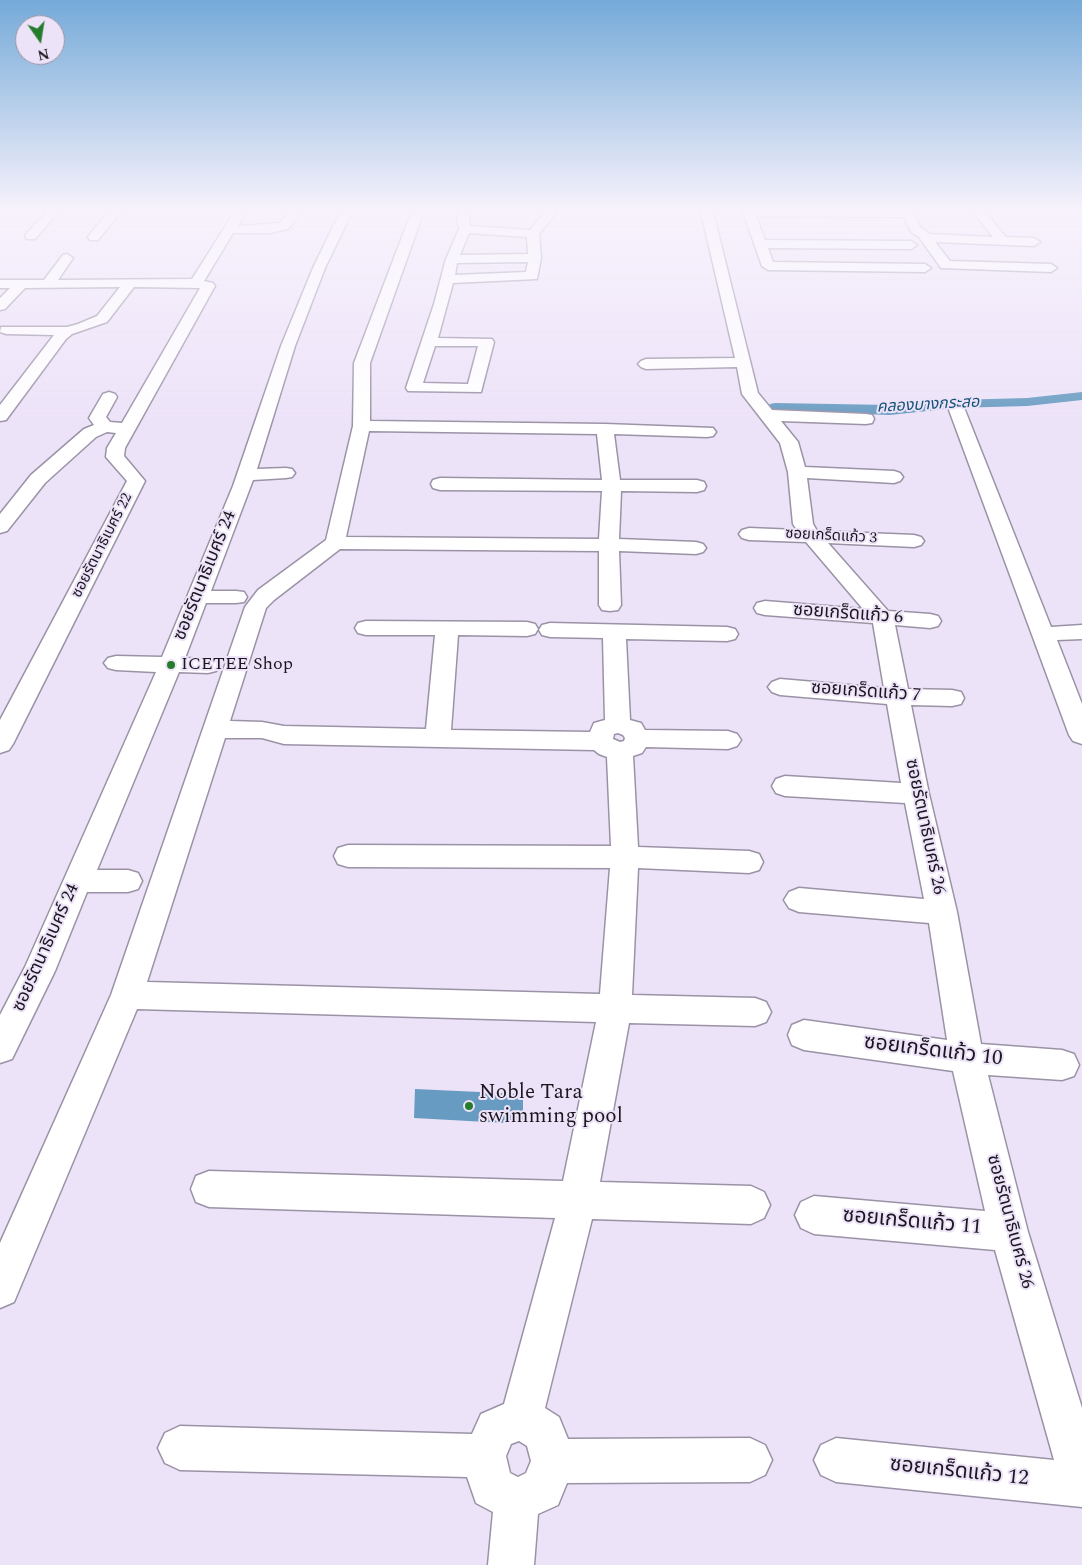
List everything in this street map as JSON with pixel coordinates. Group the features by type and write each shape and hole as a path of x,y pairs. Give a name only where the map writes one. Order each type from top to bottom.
{"street":[{"name":"ซอยรัตนาธิเบศร์ 24","path":"0,1048 38,971 170,666 245,475 288,346 314,281"},
{"path":"335,543 362,426 362,363 392,281"},
{"path":"429,342 487,342 475,389 414,388 446,281"},
{"path":"724,281 750,394 789,442 797,472 803,524 810,536 883,618"},
{"path":"0,284 196,283"},
{"name":"ซอยรัตนาธิเบศร์ 22","path":"0,744 136,482 114,454 207,290 208,286 206,284 196,283"},
{"path":"0,306 21,284"},
{"path":"2,331 67,331 83,327 102,319 130,284"},
{"path":"0,416 67,331"},
{"path":"646,364 744,362"},
{"path":"105,427 97,418 109,397"},
{"path":"957,410 1082,735"},
{"path":"767,415 866,419"},
{"path":"362,426 707,432"},
{"path":"0,527 38,478 65,457 90,433 105,427 128,428"},
{"path":"605,429 612,486 608,545 610,605"},
{"path":"797,472 894,477"},
{"path":"245,475 286,473"},
{"path":"440,484 697,486"},
{"name":"ซอยเกร็ดแก้ว 3","path":"749,534 914,542"},
{"path":"0,1288 127,995 256,607 266,595 335,543 608,545 696,548"},
{"path":"198,597 236,597"},
{"name":"ซอยเกร็ดแก้ว 6","path":"765,608 930,621"},
{"name":"ซอยรัตนาธิเบศร์ 26","path":"883,618 916,794 942,912 967,1058 1009,1232 1082,1480"},
{"path":"366,628 526,629"},
{"path":"438,738 447,628"},
{"path":"550,630 727,634"},
{"path":"521,1418 578,1200 615,1009 624,857 614,632"},
{"path":"1043,634 1082,632"},
{"path":"116,663 208,666"},
{"name":"ซอยเกร็ดแก้ว 7","path":"780,687 898,698 952,698"},
{"path":"213,734 259,741 284,735 728,740"},
{"path":"784,786 916,794"},
{"path":"348,856 624,857 749,862"},
{"path":"77,881 128,881"},
{"path":"799,900 942,912"},
{"path":"127,995 755,1012"},
{"name":"ซอยเกร็ดแก้ว 10","path":"804,1034 967,1058 1062,1065"},
{"path":"209,1189 751,1205"},
{"name":"ซอยเกร็ดแก้ว 11","path":"814,1215 1009,1232"},
{"path":"516,1500 492,1487 484,1456 496,1429 521,1418"},
{"path":"516,1500 542,1489 553,1461 544,1432 521,1418"},
{"path":"180,1448 484,1456"},
{"path":"553,1461 750,1460"},
{"name":"ซอยเกร็ดแก้ว 12","path":"836,1460 1082,1485"},
{"path":"511,1565 516,1500"}],"water":[{"name":"Noble Tara swimming pool","path":"415,1089 523,1094 523,1124 414,1118"}],"waterway":[{"name":"คลองบางกระสอ","path":"775,407 890,410 955,404 1027,402 1082,396"}],"place":[{"name":"ICETEE Shop","path":"171,665"},
{"name":"Noble Tara swimming pool","path":"469,1106"}]}
